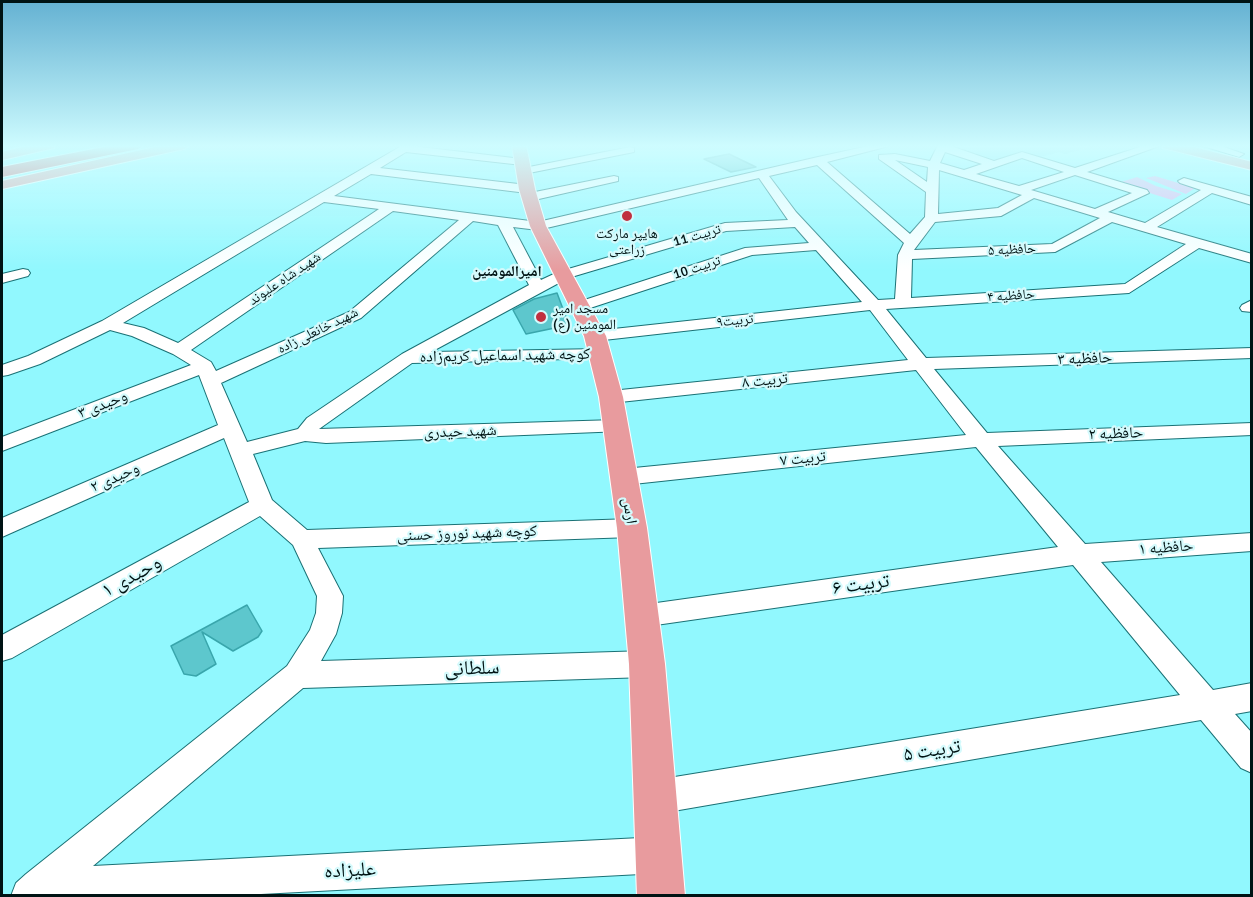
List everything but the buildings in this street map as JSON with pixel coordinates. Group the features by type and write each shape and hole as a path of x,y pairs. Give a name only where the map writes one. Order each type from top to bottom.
{"main road":[{"name":"ارس","path":"528,187 550,281 578,307 598,345 611,397 632,528 647,664 661,896"}],"street":[{"path":"2,371 34,360 108,324 341,187"},
{"path":"322,198 538,226 707,187"},
{"path":"771,187 798,223 874,305 981,440 1251,757"},
{"path":"845,187 908,249"},
{"path":"927,187 933,191"},
{"path":"903,303 908,249 930,218 933,187"},
{"path":"1008,187 1251,259"},
{"path":"1019,190 1029,187"},
{"path":"1095,213 1143,193 1125,187"},
{"path":"1203,187 1251,200"},
{"path":"1146,228 1210,189"},
{"path":"930,218 1001,212 1033,194"},
{"name":"شهید شاه علیوند","path":"179,350 391,207"},
{"name":"شهید خانعلی زاده","path":"207,374 355,315 470,217"},
{"name":"حافظیه ۵","path":"908,249 1056,248 1112,218"},
{"path":"503,221 550,281"},
{"name":"تربیت 11","path":"305,434 314,422 408,358 550,281 725,227 798,223"},
{"name":"حافظیه ۴","path":"874,305 1129,288 1197,243"},
{"name":"تربیت 10","path":"578,307 750,251 819,246"},
{"path":"2,279 23,273"},
{"name":"تربیت۹","path":"598,345 874,305"},
{"path":"34,891 297,675 322,634 329,613 330,596 302,539 262,505 241,450 229,428 207,374 179,350 138,332 108,324"},
{"name":"کوچه شهید اسماعیل کریم‌زاده","path":"408,358 598,345"},
{"name":"حافظیه ۳","path":"919,364 1251,353"},
{"name":"تربیت ۸","path":"611,397 919,364"},
{"name":"وحیدی ۳","path":"2,444 207,374"},
{"name":"شهید حیدری","path":"305,434 326,436 616,426"},
{"name":"وحیدی ۲","path":"2,528 229,428"},
{"name":"حافظیه ۲","path":"981,440 1251,429"},
{"path":"241,450 305,434"},
{"name":"تربیت ۷","path":"624,477 981,440"},
{"name":"وحیدی ۱","path":"2,649 262,505"},
{"name":"کوچه شهید نوروز حسنی","path":"302,539 632,528"},
{"name":"حافظیه ۱","path":"1080,554 1251,542"},
{"name":"تربیت ۶","path":"642,616 1080,554"},
{"name":"سلطانی","path":"297,675 647,664"},
{"name":"تربیت ۵","path":"656,797 1251,697"},
{"name":"علیزاده","path":"34,891 660,855"}],"shaded area":[{"path":"1130,187 1159,187 1182,194 1172,200"},
{"path":"1168,187 1195,188 1186,194"}],"place":[{"name":"هایپر مارکت زراعتی","path":"627,216"},
{"name":"مسجد امیر المومنین (ع)","path":"541,317"}],"district":[{"name":"امیرالمومنین","path":"507,272"}]}
